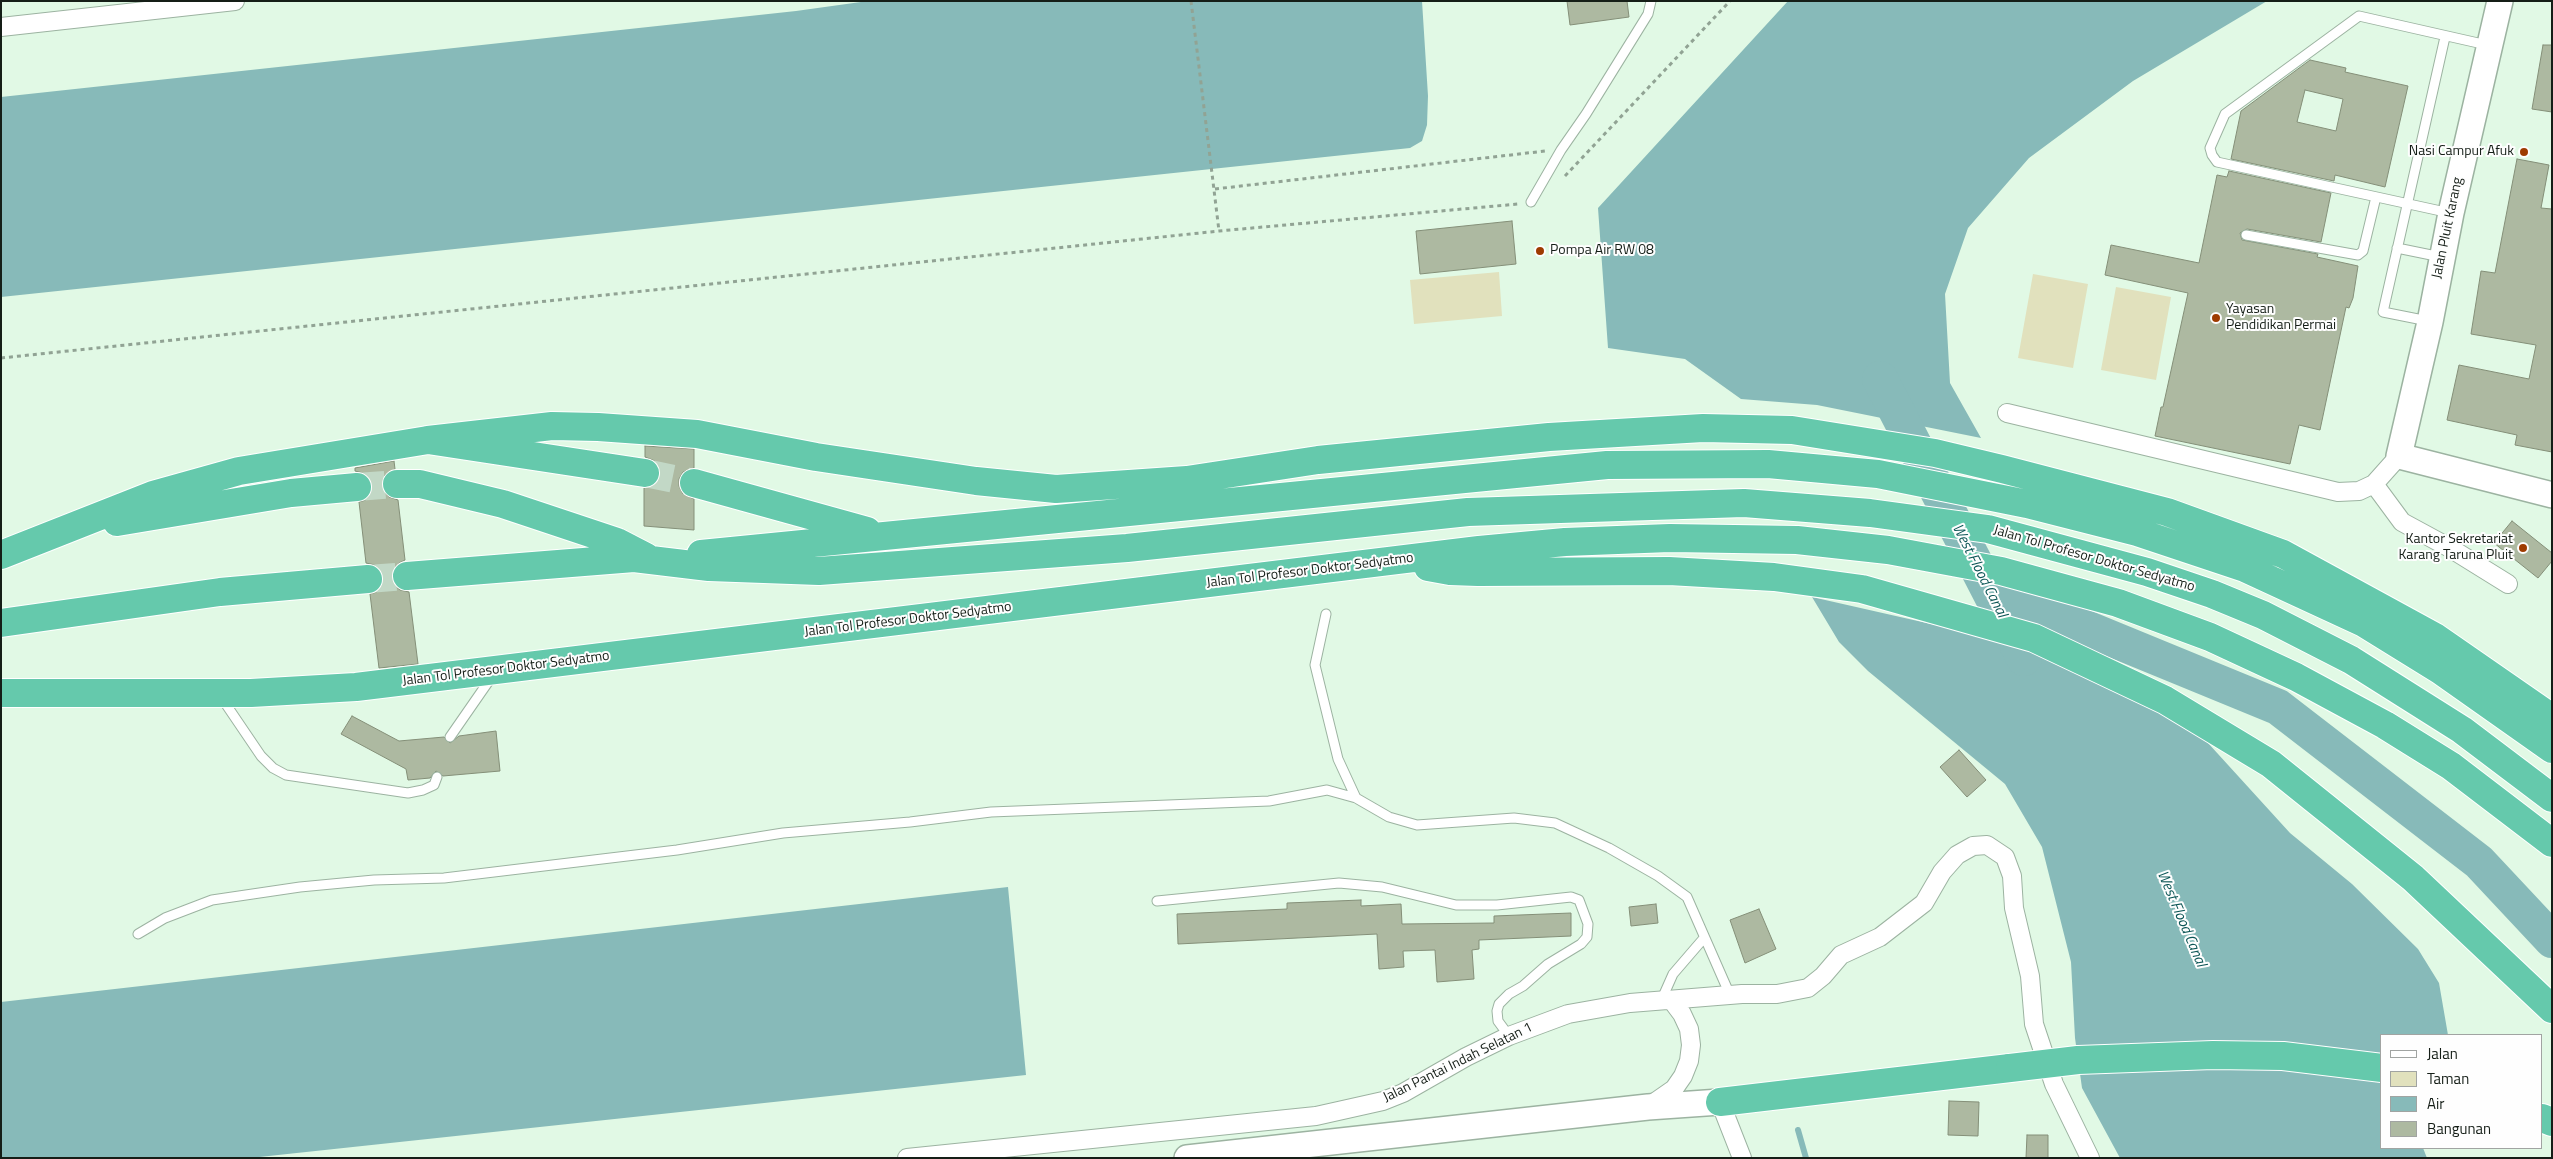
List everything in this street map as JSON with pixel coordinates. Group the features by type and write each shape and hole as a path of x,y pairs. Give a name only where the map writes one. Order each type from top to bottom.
{"highway":[{"path":"1,555 153,495 239,470 428,440 552,426 608,427 697,434 816,457 976,481 1056,489 1187,480 1318,460 1548,437 1704,428 1792,430 1935,453 2002,468 2168,512 2283,554 2435,637 2552,718"},
{"path":"428,440 644,473"},
{"name":"Jalan Tol Profesor Doktor Sedyatmo","path":"653,560 883,535 1607,465 1768,464 1878,474 2028,504 2137,532 2245,568 2364,623 2440,670 2552,749"},
{"name":"Jalan Tol Profesor Doktor Sedyatmo","path":"694,483 883,535"},
{"path":"397,484 420,484 503,504 617,542 653,560"},
{"path":"64,530 291,492 357,487"},
{"name":"Jalan Tol Profesor Doktor Sedyatmo","path":"407,576 634,558 709,567 819,572 1136,547 1468,512 1744,503 1870,513 1988,529 2147,572 2212,594 2263,616 2351,660 2462,730 2552,798"},
{"name":"Jalan Tol Profesor Doktor Sedyatmo","path":"1,692 217,693 356,687 1074,598 1566,542 1670,538 1797,540 1888,550 2001,571 2118,603 2210,638 2296,677 2385,725 2451,766 2552,844"},
{"path":"1401,561 1459,572 1669,572 1774,577 1862,589 2034,638 2166,700 2271,764 2413,878 2552,1009"},
{"path":"1,623 220,592 368,579"},
{"path":"1724,1111 2010,1068 2078,1060 2213,1055 2283,1056 2380,1068"}],"street":[{"path":"1,27 235,1"},
{"name":"Jalan Pluit Karang","path":"2399,456 2430,322 2450,213 2500,1"},
{"path":"2007,413 2338,492 2359,490 2374,484 2399,456 2552,495"},
{"path":"2374,484 2402,522 2450,548 2508,584"},
{"name":"Jalan Pantai Indah Selatan 1","path":"907,1158 1316,1116 1354,1109 1384,1102 1404,1093 1466,1057 1509,1036 1538,1024 1583,1011 1630,1003 1777,994 1808,988 1823,976 1841,955 1880,937 1924,903 1942,872 1957,855 1973,846 1987,845 2006,857 2012,876 2014,908 2030,976 2034,1024 2054,1084 2090,1158"},
{"path":"1648,1106 1662,1099 1674,1089 1684,1076 1689,1061 1691,1045 1688,1029 1682,1014 1667,1002"},
{"path":"1187,1158 1648,1106 1724,1111 1742,1158"}],"lane":[{"path":"1531,202 1561,150 1586,114 1648,14 1650,1"},
{"path":"2450,213 2217,162 2210,148 2225,114 2359,16 2445,37 2489,45"},
{"path":"2430,322 2383,312 2445,37"},
{"path":"2246,235 2358,255 2363,251 2376,197"},
{"path":"2397,248 2442,257"},
{"path":"1326,614 1315,665 1338,759 1356,798"},
{"path":"450,737 496,671"},
{"path":"217,693 262,756 273,768 286,775 408,793 423,790 434,785 437,777"},
{"path":"138,934 165,918 212,900 300,887 374,880 444,878 668,851 783,833 910,822 991,812 1268,801 1326,790 1356,798 1388,817 1417,825 1514,818 1555,823 1658,876 1687,897 1730,996"},
{"path":"1157,901 1339,883 1382,887 1456,905 1497,905 1571,897 1579,900 1588,924 1587,937 1581,944 1548,964 1524,986 1509,994 1499,1004 1497,1011 1498,1020 1509,1036"},
{"path":"1667,1002 1673,974 1704,938"}],"path":[{"path":"1192,1 1219,232"},
{"path":"1565,176 1730,1"},
{"path":"1215,190 1561,150"},
{"path":"1,358 1219,232 1531,202"}],"green space":[{"path":"1499,272 1502,316 1414,324 1410,280"},
{"path":"2033,274 2088,284 2073,368 2018,358"},
{"path":"2116,287 2171,297 2156,380 2101,370"}],"water":[{"path":"868,1 1422,1 1428,96 1427,125 1422,141 1410,148 1,297 1,97 796,11"},
{"path":"1788,1 2267,1 2133,81 2029,158 1968,228 1945,294 1950,383 1981,438 1817,405 1741,399 1685,359 1608,348 1598,208"},
{"path":"1812,597 2037,648 2198,732 2290,833 2352,884 2418,949 2439,983 2448,1034 2380,1034 2380,1149 2423,1149 2427,1158 2120,1158 2082,1088 2075,1038 2071,962 2042,847 2005,784 1868,671 1839,642"},
{"path":"1008,887 1026,1075 250,1158 1,1158 1,1002"}],"building":[{"path":"1567,1 1627,1 1629,17 1570,25"},
{"path":"2543,45 2552,45 2552,112 2532,109"},
{"path":"2310,60 2346,68 2345,72 2408,86 2385,187 2335,175 2334,181 2231,159 2241,111","holes":["2305,90 2343,99 2336,131 2297,122"]},
{"path":"2517,159 2549,165 2541,208 2552,209 2552,452 2515,445 2517,435 2447,420 2459,365 2529,379 2536,345 2471,334 2481,271 2495,273"},
{"path":"2229,171 2331,193 2321,242 2247,229 2240,233 2242,240 2318,254 2317,257 2358,266 2353,298 2349,308 2346,307 2320,430 2299,425 2290,464 2155,436 2188,293 2105,275 2111,245 2199,263 2217,175 2227,177"},
{"path":"1512,221 1516,264 1420,274 1416,231"},
{"path":"645,446 694,449 694,468 683,472 679,479 679,486 683,494 694,499 694,530 644,526 644,488 657,483 660,475 660,468 655,461 645,457"},
{"path":"394,461 395,469 384,476 381,484 383,491 389,497 398,500 405,560 393,569 392,578 394,585 400,590 409,592 418,664 379,668 370,594 377,592 382,586 383,577 381,570 375,565 366,563 359,502 366,500 371,494 372,485 369,478 363,473 355,471 355,468"},
{"name":"Kantor Sekretariat Karang Taruna Pluit","path":"2512,521 2552,553 2552,561 2538,578 2494,543"},
{"path":"352,716 399,741 444,737 450,743 459,736 496,731 500,771 443,776 436,771 430,778 408,780 406,769 341,734"},
{"path":"1959,750 1986,780 1967,797 1940,767"},
{"path":"1361,900 1361,906 1401,904 1402,924 1494,923 1494,916 1571,913 1571,936 1479,940 1479,949 1472,950 1474,979 1437,982 1435,950 1403,951 1404,967 1379,969 1377,934 1178,944 1177,914 1287,909 1287,903"},
{"path":"1656,904 1658,923 1631,926 1629,907"},
{"path":"1759,909 1776,949 1745,963 1730,920"},
{"path":"1949,1101 1979,1102 1978,1136 1948,1135"},
{"path":"2027,1135 2048,1135 2048,1158 2026,1158"}],"waterway":[{"name":"West Flood Canal","path":"1880,379 2024,658"},
{"path":"1988,588 2278,707 2479,862 2552,940"},
{"path":"1798,1130 1806,1158"}],"tunnel":[{"path":"645,473 694,483"},
{"path":"357,487 397,484"},
{"path":"368,579 407,576"}],"place":[{"name":"Nasi Campur Afuk","path":"2524,152"},
{"name":"Pompa Air RW 08","path":"1540,251"},
{"name":"Yayasan Pendidikan Permai","path":"2216,318"},
{"name":"Kantor Sekretariat Karang Taruna Pluit","path":"2523,548"}]}
